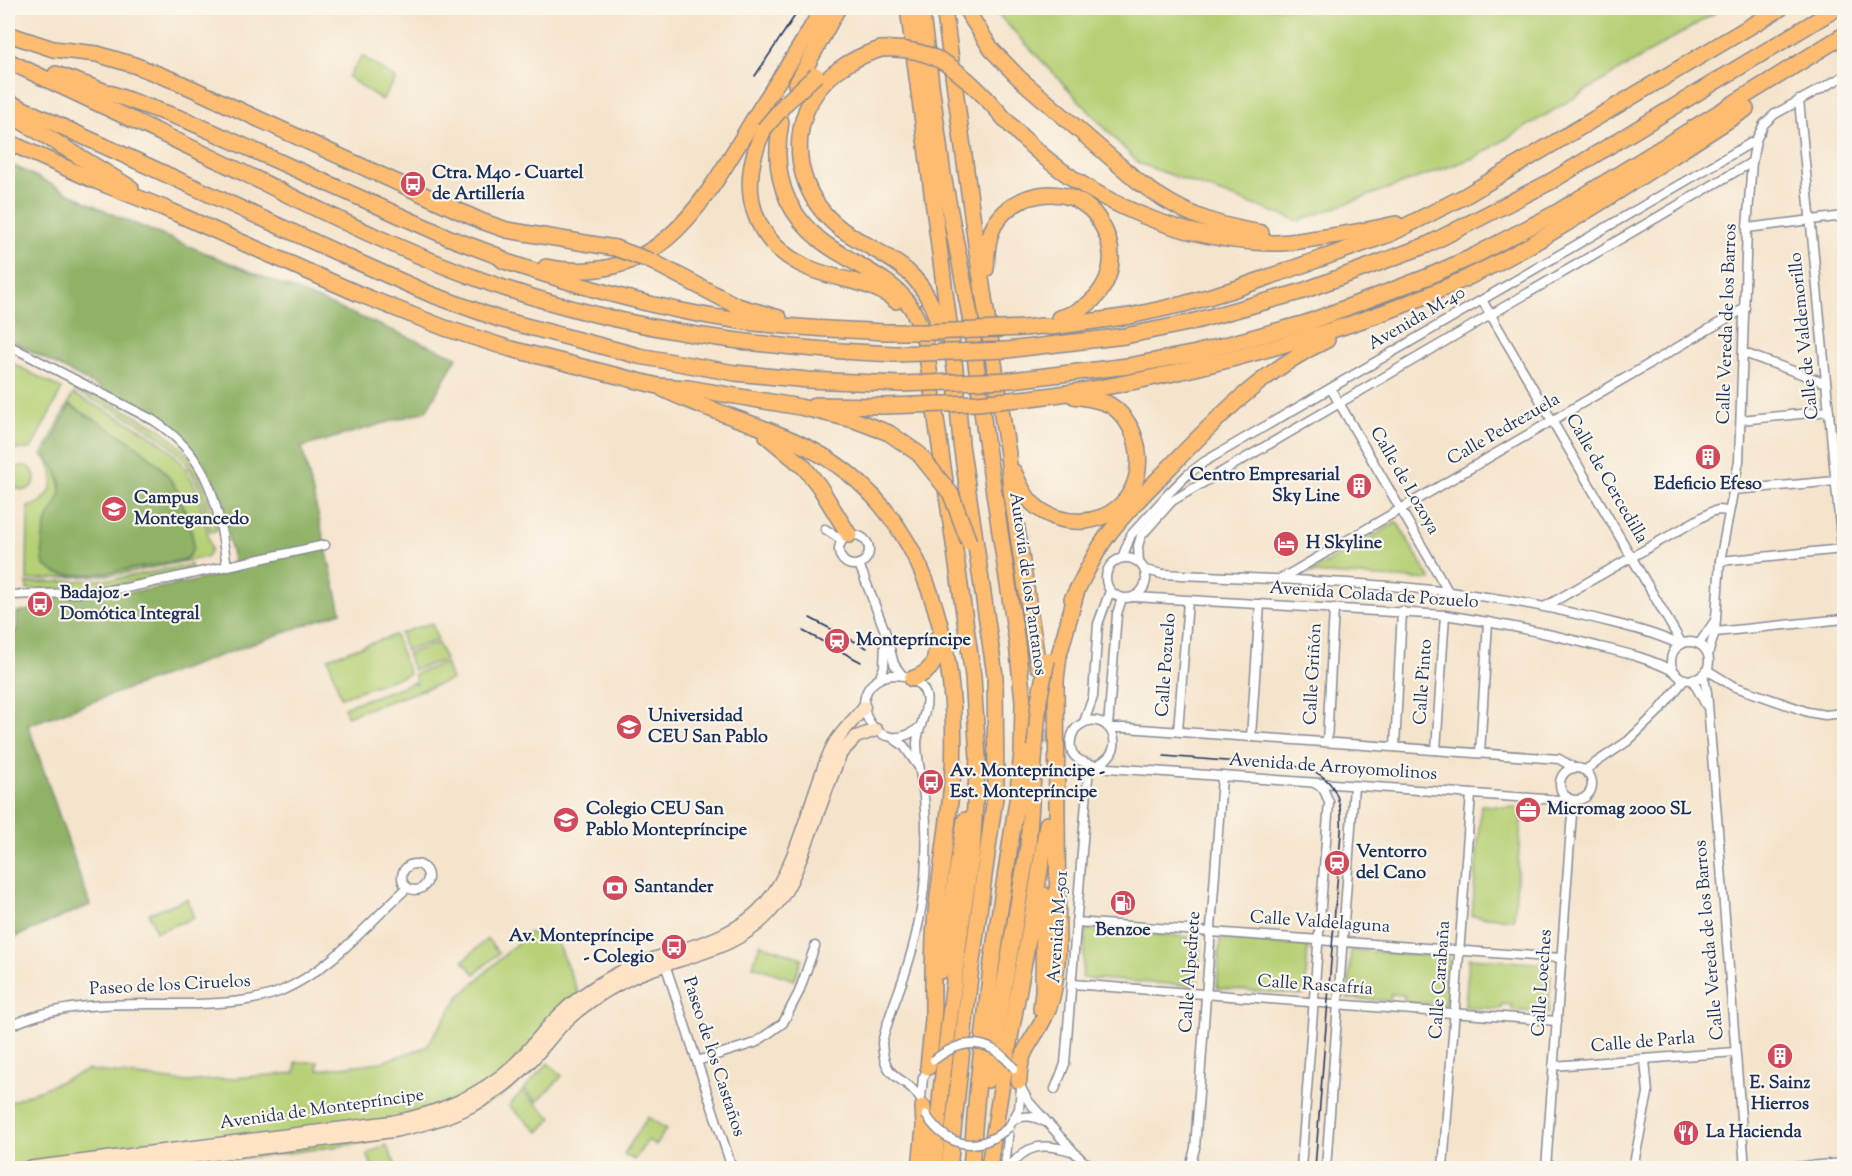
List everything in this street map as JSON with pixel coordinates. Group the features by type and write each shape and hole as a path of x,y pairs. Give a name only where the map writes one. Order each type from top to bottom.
{"highway":[{"path":"498,256 507,255 548,268 571,271 599,269 632,261 655,249 677,231 705,196 822,8"},
{"path":"796,85 838,8"},
{"path":"908,8 955,369 960,444"},
{"name":"Autovía de los Pantanos","path":"921,8 944,175 970,316 985,434 1017,643 1023,701 1022,752 1017,801 991,968 977,1092 972,1168"},
{"path":"944,8 1008,454 1014,512 1043,663"},
{"path":"965,8 992,50 1019,78 1140,183 1161,198 1188,213 1228,228 1270,235 1315,238"},
{"path":"8,56 188,121 450,238 498,256 504,261 581,287 645,304 737,321 883,332 977,331 1052,327 1130,316 1235,290 1390,234 1465,196 1781,8"},
{"path":"8,61 370,234 447,267 504,288 643,326 737,342 801,349 895,354 1007,350 1103,339 1188,323 1300,292 1427,245 1550,182 1837,8"},
{"path":"8,34 53,49 97,54 178,82 481,221 507,230 615,248 651,261 737,306 817,327"},
{"path":"8,102 430,294 499,319 639,356 735,373 808,380 900,384 1012,380 1128,366 1196,353 1306,323 1427,277 1472,257 1556,213 1845,35"},
{"path":"800,407 825,404 884,406 956,404 1066,394 1198,369 1376,316 1426,296 1522,250 1617,194 1845,46"},
{"path":"929,373 920,336 909,316 897,302 886,292 869,285 812,270 795,261 781,251 765,233 751,199 753,156 764,129 816,75 847,55 899,48 923,52 948,63 986,98 1022,137 1057,168 1138,214 1197,233 1225,239 1270,243 1306,241 1419,219"},
{"path":"864,54 833,73 818,90 807,108 798,146 801,167 806,185 825,215 840,228 907,271 927,296 939,321 949,370 995,675 996,790 970,976 949,1168"},
{"path":"8,113 164,208"},
{"path":"782,122 777,159 780,178 787,199 802,224 820,240 886,281 906,300 918,318 925,342 973,676 978,759 972,851 946,1046 934,1168"},
{"path":"8,142 91,180 164,208 370,298 445,328 511,350 658,386 688,388 800,407 854,420 889,433 919,454 951,494 969,542 975,573 985,598"},
{"path":"983,287 988,242 996,222 1010,207 1026,198 1040,194 1058,195 1075,200 1090,209 1101,222 1109,240 1112,258 1109,274 1102,290 1089,305 1075,314 1051,320 1042,326"},
{"path":"1034,1035 1043,992 1043,913 1047,824 1039,700 1043,663 1087,567 1108,535 1139,498 1251,388 1314,346 1376,316"},
{"path":"658,386 683,399 819,453 848,472 875,497 906,538 923,571 936,609 947,662 953,712 953,768 936,914 929,1068"},
{"path":"1008,454 1021,490 1044,513 1061,520 1081,522 1099,518 1114,510 1126,498 1138,471 1138,452 1134,436 1125,419 1110,405 1094,399 1066,394"},
{"path":"752,425 804,466 819,486 846,538"},
{"path":"1018,1079 1019,1064 1025,1049 1045,1017 1054,992 1058,952 1059,869 1055,749 1056,680 1059,655 1077,590"},
{"path":"907,677 923,675 932,667 937,655 936,609"},
{"path":"972,1168 985,1107 1028,846 1041,749"},
{"path":"933,1017 972,777 978,759"},
{"path":"989,1168 997,1102 1021,967 1038,889 1047,824"},
{"path":"920,1168 924,1128 923,1108"}],"street":[{"name":"Calle Vereda de los Barros","path":"1708,654 1715,632 1720,561 1739,461 1747,228 1756,140 1764,124 1775,114 1845,76"},
{"name":"Calle de Valdemorillo","path":"1799,100 1845,568"},
{"name":"Avenida M-40","path":"1122,558 1131,535 1187,475 1204,462 1756,140"},
{"name":"Avenida M-40","path":"1139,562 1138,546 1141,536 1172,501 1752,162"},
{"path":"1747,228 1845,216"},
{"path":"1542,265 1553,273 1550,279"},
{"name":"Calle de Cercedilla","path":"1482,300 1681,644"},
{"name":"Calle Pedrezuela","path":"1279,580 1745,308"},
{"path":"8,345 153,420 171,431 183,443 207,477 223,534 227,567"},
{"path":"1744,353 1826,383"},
{"name":"Calle de Lozoya","path":"1331,389 1448,591"},
{"path":"1741,420 1829,411"},
{"path":"1733,490 1836,481"},
{"path":"1546,606 1711,512 1718,510 1728,512"},
{"path":"825,529 846,538 857,534 864,538 869,545 866,560 852,565 845,562 839,552 846,538"},
{"path":"8,595 126,588 325,545"},
{"path":"1720,561 1843,549"},
{"path":"1122,558 1131,558 1139,562 1145,570 1147,580 1143,590 1135,597 1122,598 1110,591 1106,582 1107,571 1113,563 1122,558"},
{"path":"859,564 886,634 894,664 920,686 927,705 926,716 917,740 927,835 923,894 916,933 882,1042 886,1067 894,1077 917,1093 934,1127 945,1136 964,1143 986,1142 998,1136 1012,1123 1032,1116 1051,1125"},
{"name":"Avenida Colada de Pozuelo","path":"1145,570 1162,574 1448,591 1546,606 1647,632 1681,644"},
{"path":"1084,722 1093,697 1098,624 1110,591"},
{"name":"Avenida Colada de Pozuelo","path":"1135,597 1445,615 1572,639 1628,654 1675,672"},
{"path":"1109,728 1117,614 1122,598"},
{"name":"Calle Pozuelo","path":"1178,731 1188,601"},
{"path":"1251,737 1260,604"},
{"name":"Calle Griñón","path":"1327,742 1334,608"},
{"path":"1395,747 1402,611"},
{"name":"Calle Pinto","path":"1436,750 1445,615"},
{"name":"Calle Vereda de los Barros","path":"1699,644 1716,618"},
{"path":"1715,632 1845,619"},
{"path":"1480,753 1488,622"},
{"path":"886,634 884,667 879,679 866,695 864,707 866,716 876,730 893,737 903,737 913,733 921,726"},
{"path":"1688,679 1675,672 1672,666 1673,654 1681,644 1688,642 1699,644 1708,654 1705,672"},
{"name":"Calle Vereda de los Barros","path":"1705,672 1744,1168"},
{"path":"1585,770 1628,741 1688,679 1705,672 1733,686 1808,712 1825,715 1845,713"},
{"path":"879,679 894,674 907,677"},
{"name":"Calle Vereda de los Barros","path":"1688,679 1708,710"},
{"name":"Avenida de Montepríncipe","path":"102,1168 393,1131 446,1118 480,1102 523,1070 564,1023 599,995 664,961 740,926 764,906 783,877 832,747 864,707"},
{"path":"1097,721 1109,728 1114,737 1115,746 1112,754 1105,761 1093,765 1080,761 1073,754 1070,745 1071,736 1084,722 1097,721"},
{"name":"Avenida de Arroyomolinos","path":"1109,728 1559,759 1574,767"},
{"name":"Avenida de Montepríncipe","path":"27,1168 392,1122 443,1109 477,1093 514,1065 557,1017 594,987 616,974 729,943 748,933 771,913 792,881 841,753 856,737 876,730"},
{"path":"893,737 904,746 920,768"},
{"name":"Avenida de Arroyomolinos","path":"1093,765 1222,777 1558,800 1570,798"},
{"name":"Avenida M-501","path":"1055,1089 1065,1064 1076,922 1093,765"},
{"path":"1574,767 1585,770 1591,778 1591,789 1584,798 1570,798 1560,789 1560,780 1565,771 1574,767"},
{"name":"Calle Alpedrete","path":"1190,1168 1195,1148 1222,777"},
{"path":"1301,1168 1329,802 1323,788 1314,783"},
{"path":"1326,1168 1354,786"},
{"name":"Calle Carabaña","path":"1443,1168 1472,794"},
{"name":"Calle Loeches","path":"1546,1167 1562,958 1570,798"},
{"name":"Paseo de los Ciruelos","path":"8,1027 38,1015 90,1006 240,1001 279,991 323,967 407,888"},
{"name":"Calle Valdelaguna","path":"1076,922 1562,958"},
{"path":"697,1061 755,1043 783,1023 799,992 814,946"},
{"name":"Paseo de los Castaños","path":"664,961 732,1168"},
{"name":"Calle Rascafría","path":"1072,984 1557,1021"},
{"path":"904,1084 914,1082 946,1050 961,1044 976,1044 991,1048 1004,1056 1029,1102 1083,1161 1099,1168"},
{"name":"Calle de Parla","path":"1553,1066 1735,1052"},
{"path":"1633,1168 1648,1093 1645,1059"},
{"path":"923,1108 929,1068"},
{"path":"1007,1168 1012,1123 1021,1099 1018,1079"},
{"path":"1007,1168 1028,1149 1048,1146 1074,1152"},
{"path":"1782,1168 1845,1163"},
{"path":"1546,1167 1562,1168"}],"green space":[{"path":"992,8 1723,8 1476,157 1298,221 1138,163"},
{"path":"362,56 396,79 382,100 348,77"},
{"path":"8,163 116,216 457,357 426,411 302,447 341,612 28,725 90,905 8,940 8,631 17,631 17,612 46,608 46,598 165,587 235,570 220,504 213,485 205,467 178,434 158,419 8,339"},
{"path":"8,361 62,389 31,449 18,449 8,453"},
{"path":"77,385 157,427 182,448 204,485 217,530 210,532 198,485 181,456 169,444 139,423 75,391"},
{"path":"73,394 141,429 172,452 184,466 193,482 211,549 207,557 121,574 27,580 28,507 44,499 52,486 53,478 48,462 42,455","holes":["71,406 130,442 156,464 177,491 192,535 70,575 55,572 44,565 61,496 59,478 51,461"]},
{"path":"70,405 145,452 169,477 180,496 191,532 193,550 188,557 184,560 138,568 82,575 56,573 44,565 42,549 46,523 61,493 56,470 45,456"},
{"path":"23,466 32,469 35,478 32,487 23,490 14,487 11,478 14,469"},
{"path":"1397,522 1431,580 1309,573"},
{"path":"191,565 192,571 108,586 27,590 27,583 115,579"},
{"path":"432,623 438,640 406,651 400,633"},
{"path":"395,635 409,674 341,697 328,658"},
{"path":"438,643 445,660 413,670 407,654"},
{"path":"445,663 451,680 347,716 344,707 415,682 417,685 414,674"},
{"path":"1481,805 1522,808 1514,919 1472,916"},
{"path":"187,899 194,918 156,932 149,913"},
{"path":"1086,929 1201,938 1197,986 1082,978"},
{"path":"528,933 554,936 586,1011 531,1074 498,1098 442,1124 362,1143 248,1158 204,1168 8,1168 8,1103 88,1070 187,1082 295,1073 296,1062 318,1062 318,1070 381,1062 426,1047 459,997"},
{"path":"487,939 499,953 475,974 463,961"},
{"path":"1220,939 1308,946 1305,995 1217,988"},
{"path":"760,944 802,958 795,980 753,966"},
{"path":"1351,950 1449,957 1446,1005 1404,1002 1404,995 1391,994 1390,1001 1348,998"},
{"path":"1469,958 1547,964 1546,974 1551,975 1548,1013 1512,1010 1512,1005 1502,1004 1501,1009 1465,1007"},
{"path":"548,1063 562,1076 537,1102 524,1089"},
{"path":"522,1091 552,1118 539,1132 509,1106"},
{"path":"648,1117 666,1129 656,1145 648,1140 634,1160 624,1154"},
{"path":"386,1145 397,1168 373,1168 367,1154"}],"tunnel":[{"path":"1043,706 1047,751"}],"tram line":[{"path":"755,76 800,8"},
{"path":"810,618 867,648"},
{"path":"803,631 861,662"},
{"path":"1164,756 1301,767 1322,776 1334,790 1338,799 1341,832 1315,1168"}],"place":[{"name":"Ctra. M40 - Cuartel de Artillería","path":"413,184"},
{"name":"Edeficio Efeso","path":"1708,457"},
{"name":"Centro Empresarial Sky Line","path":"1359,486"},
{"name":"Campus Montegancedo","path":"114,509"},
{"name":"H Skyline","path":"1286,544"},
{"name":"Badajoz - Domótica Integral","path":"40,604"},
{"name":"Montepríncipe","path":"837,641"},
{"name":"Universidad CEU San Pablo","path":"629,727"},
{"name":"Av. Montepríncipe - Est. Montepríncipe","path":"931,782"},
{"name":"Micromag 2000 SL","path":"1528,810"},
{"name":"Colegio CEU San Pablo Montepríncipe","path":"566,820"},
{"name":"Ventorro del Cano","path":"1337,863"},
{"name":"Santander","path":"615,888"},
{"name":"Benzoe","path":"1123,903"},
{"name":"Av. Montepríncipe - Colegio","path":"674,947"},
{"name":"E. Sainz Hierros","path":"1780,1056"},
{"name":"La Hacienda","path":"1686,1133"}]}
